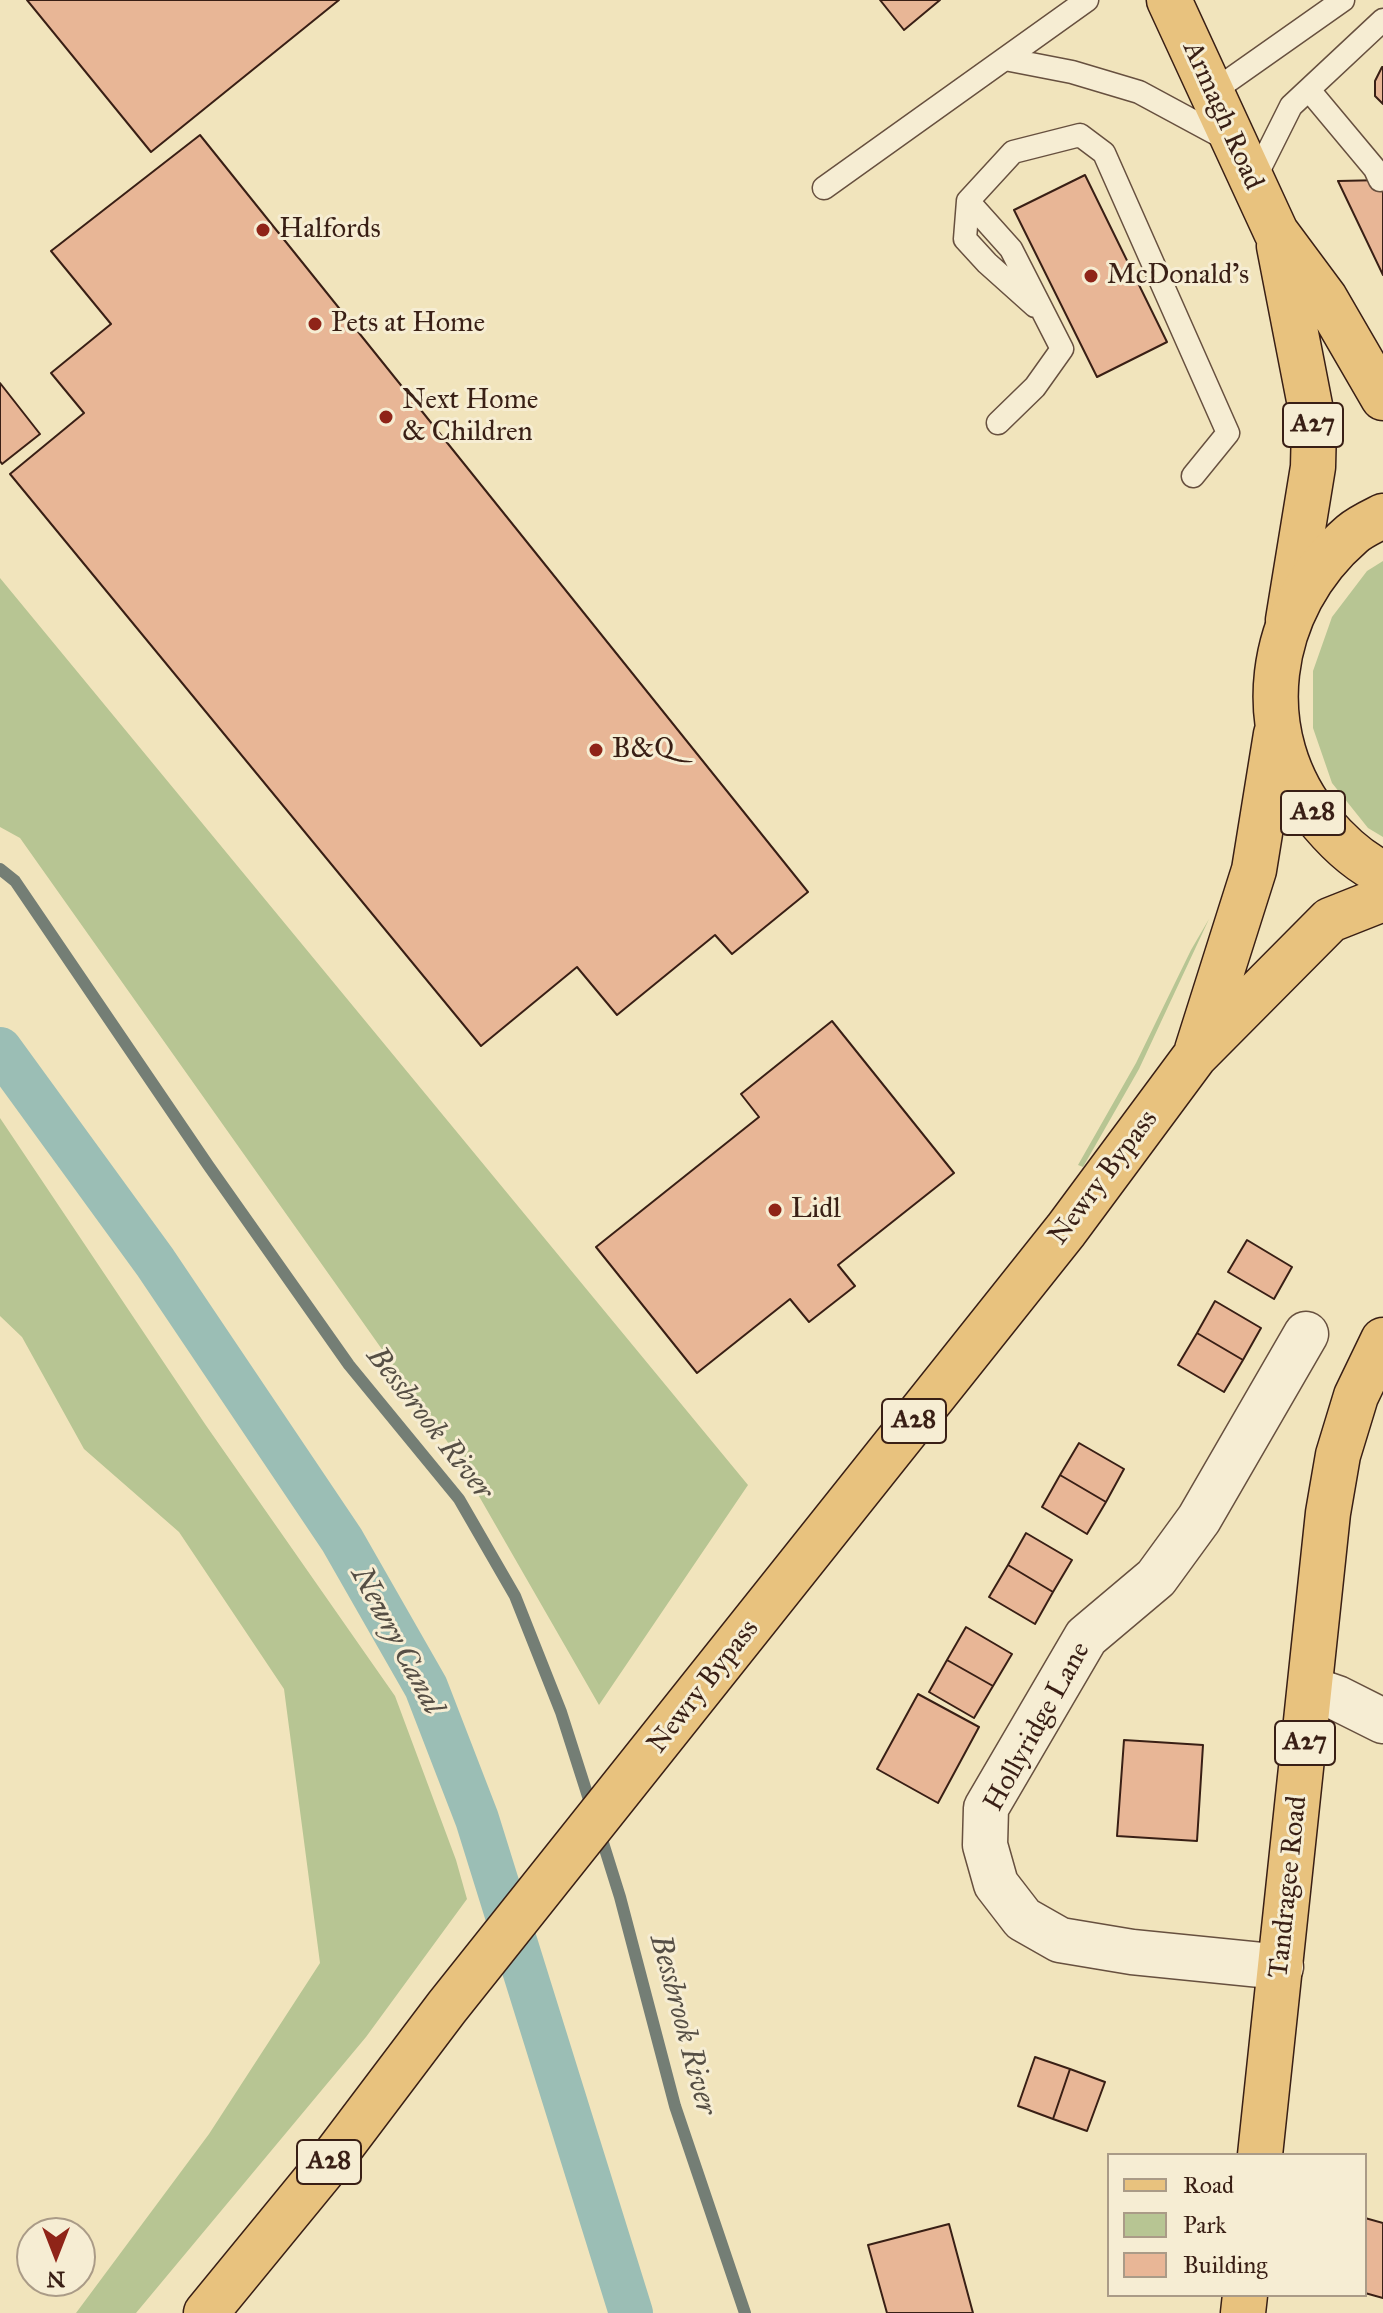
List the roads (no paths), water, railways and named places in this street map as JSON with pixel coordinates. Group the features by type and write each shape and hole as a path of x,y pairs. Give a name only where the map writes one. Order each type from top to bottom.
{"main road":[{"name":"Armagh Road","path":"1169,0 1276,232 1325,298 1380,386"},
{"name":"Armagh Road","path":"1276,232 1314,426 1313,467 1288,620"},
{"name":"A28","path":"1383,516 1353,533 1315,572 1288,620 1275,673 1277,728 1289,770 1310,809 1339,843 1383,873"},
{"path":"1195,1056 1254,870 1277,728"},
{"path":"1195,1056 1330,920 1383,899"},
{"name":"Newry Bypass","path":"206,2313 333,2158 447,2007 1066,1230 1195,1056"},
{"name":"Tandragee Road","path":"1260,2153 1328,1513 1338,1455 1356,1396 1383,1340"}],"street":[{"name":"Hollyridge Lane","path":"1281,1967 1132,1952 1060,1940 1023,1919 996,1884 985,1845 985,1833 986,1808 1086,1637 1156,1578 1199,1519 1306,1334"},
{"path":"1311,1689 1383,1721"}],"lane":[{"path":"824,188 1087,0"},
{"path":"1211,93 1343,0"},
{"path":"1252,184 1285,114 1383,20"},
{"path":"1005,59 1072,72 1139,92 1233,142"},
{"path":"1309,90 1375,169 1380,180"},
{"path":"998,423 1035,387 1062,349 1045,315 965,239 968,201 1013,152 1080,135 1104,153 1228,433 1193,476"}],"waterway":[{"name":"Bessbrook River","path":"0,869 15,881 208,1165 349,1365 459,1499 515,1596 561,1712 592,1809"},
{"name":"Newry Canal","path":"0,1049 155,1262 342,1540 426,1687 477,1819 631,2313"},
{"name":"Bessbrook River","path":"599,1830 620,1897 675,2106 745,2313"}],"place":[{"name":"Halfords","path":"263,230"},
{"name":"McDonald's","path":"1091,276"},
{"name":"Pets at Home","path":"315,324"},
{"name":"Next Home & Children","path":"386,417"},
{"name":"B&Q","path":"596,750"},
{"name":"Lidl","path":"775,1210"}]}
